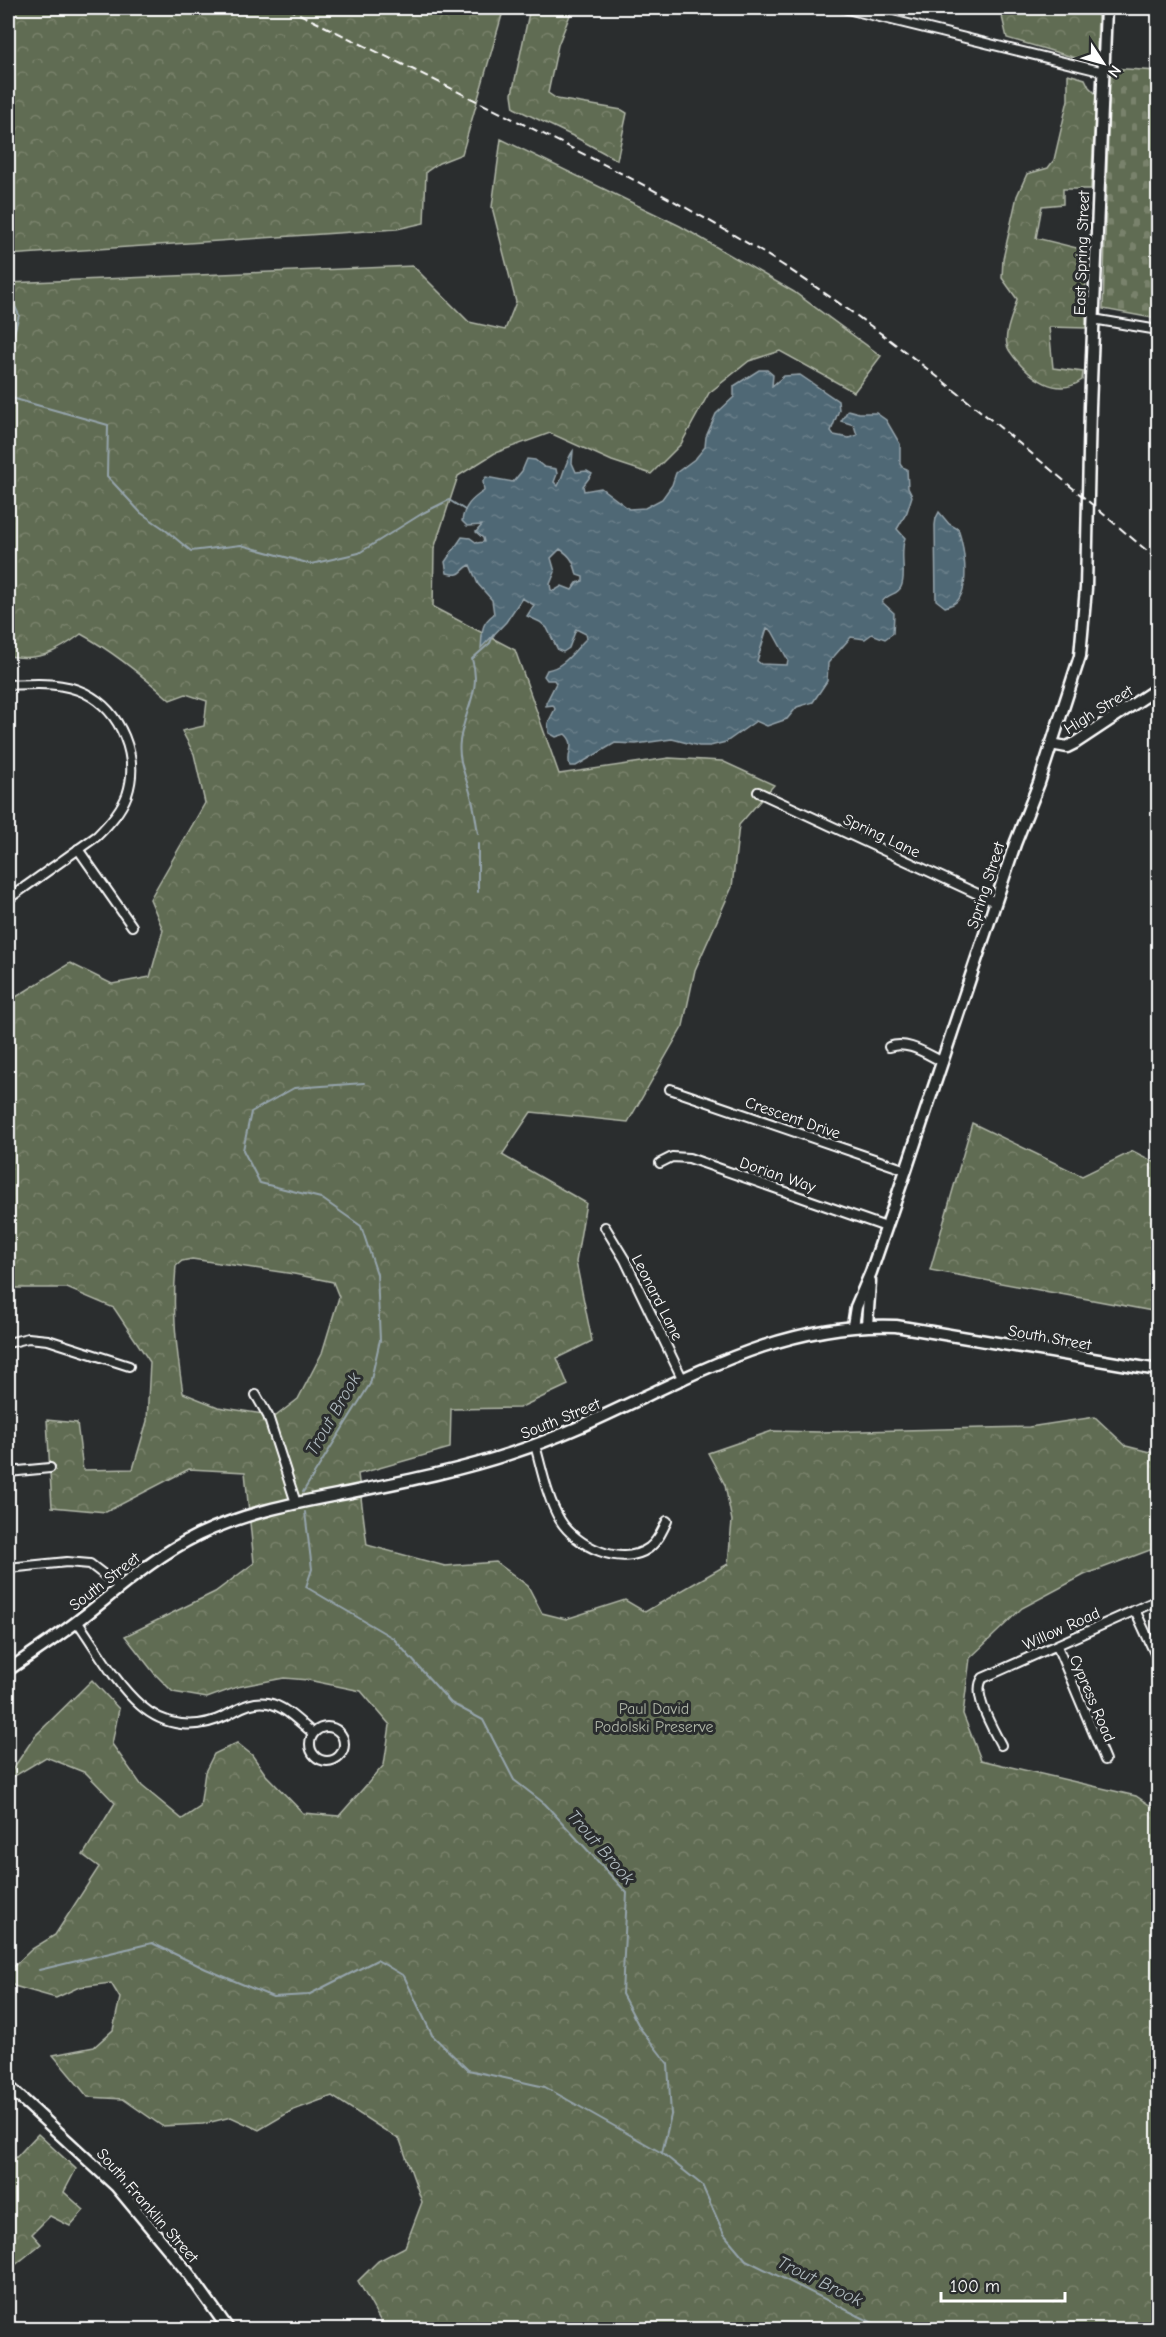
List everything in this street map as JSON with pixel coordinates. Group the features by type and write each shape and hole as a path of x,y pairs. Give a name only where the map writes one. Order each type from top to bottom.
{"main road":[{"name":"East Spring Street","path":"1087,501 1106,8"},
{"name":"Spring Street","path":"853,1326 855,1311 871,1272 1080,656 1086,588 1087,501"},
{"name":"High Street","path":"1051,744 1063,747 1071,745 1158,688"},
{"name":"Spring Street","path":"867,1325 871,1272"},
{"name":"South Street","path":"8,1670 163,1555 210,1529 250,1514 458,1469 535,1445 749,1350 777,1340 820,1330 853,1326 906,1327 1158,1370"},
{"name":"South Franklin Street","path":"8,2086 116,2186 189,2274 229,2330"}],"street":[{"path":"843,8 1104,72"},
{"path":"1093,319 1158,330"},
{"path":"8,685 58,685 84,692 107,709 117,722 126,738 131,774 127,795 110,823 8,899"},
{"name":"Spring Lane","path":"758,792 995,902"},
{"path":"78,849 132,926"},
{"path":"889,1047 897,1044 907,1045 943,1062"},
{"name":"Crescent Drive","path":"670,1089 906,1170"},
{"name":"Dorian Way","path":"660,1163 672,1157 689,1158 886,1227"},
{"name":"Leonard Lane","path":"605,1227 625,1260 683,1380"},
{"path":"8,1343 28,1338 48,1340 129,1366"},
{"path":"256,1395 268,1416 296,1503"},
{"path":"535,1445 551,1501 561,1521 574,1536 590,1547 618,1556 635,1554 649,1548 660,1537 667,1521"},
{"path":"8,1472 50,1468"},
{"path":"8,1568 67,1562 90,1564 120,1587"},
{"name":"Willow Road","path":"1000,1745 978,1694 979,1684 989,1674 1158,1600"},
{"path":"1135,1610 1158,1659"},
{"path":"77,1621 139,1704 164,1720 183,1725 201,1724 250,1704 266,1702 283,1709 313,1733"},
{"name":"Cypress Road","path":"1056,1646 1105,1760"},
{"path":"324,1727 337,1730 344,1743 341,1754 337,1758 326,1761 316,1757 309,1742 313,1733 324,1727"}],"green space":[{"path":"8,8 504,8 462,154 439,163 426,172 424,223 397,229 8,255"},
{"path":"530,8 562,8 570,15 558,45 548,93 557,99 622,110 627,113 617,160 514,108 512,94"},
{"path":"1000,8 1098,8 1097,52 1091,58 1076,58 1007,38"},
{"path":"1110,68 1158,71 1158,319 1103,309"},
{"path":"1068,74 1085,79 1096,94 1091,189 1063,189 1063,204 1042,206 1036,238 1085,250 1086,328 1049,327 1053,368 1083,372 1082,380 1064,387 1054,386 1036,378 1009,350 1006,340 1017,299 1002,278 1003,259 1017,196 1027,174 1048,168 1054,160 1068,100"},
{"name":"Paul David Podolski Preserve","path":"501,139 680,226 794,292 881,356 854,392 780,351 749,361 709,393 681,444 651,474 612,461 550,433 495,453 458,476 434,549 433,607 515,650 559,774 669,758 722,761 774,785 739,825 732,887 695,970 683,1026 628,1122 531,1112 502,1155 586,1203 576,1262 592,1341 557,1358 568,1385 519,1408 451,1409 450,1448 358,1474 367,1545 445,1566 496,1562 528,1586 542,1613 566,1619 625,1600 645,1612 728,1564 732,1521 725,1485 708,1453 772,1431 1029,1427 1095,1417 1126,1446 1158,1454 1158,1547 1084,1575 1022,1608 970,1658 963,1714 981,1760 1136,1796 1158,1811 1158,2329 385,2329 358,2281 378,2261 405,2247 422,2202 400,2140 332,2096 291,2111 259,2130 231,2117 203,2124 162,2126 123,2099 88,2097 53,2055 94,2047 113,2030 120,1998 111,1983 79,1987 56,1998 14,1986 8,1979 8,1972 32,1949 55,1935 99,1867 83,1855 115,1803 86,1773 46,1757 8,1780 8,1776 35,1736 92,1680 119,1709 112,1744 142,1786 182,1819 200,1807 205,1772 214,1754 237,1743 252,1755 266,1775 303,1813 339,1816 384,1765 390,1725 361,1691 308,1680 284,1678 237,1687 207,1698 173,1692 154,1673 125,1636 215,1592 254,1563 245,1472 189,1469 106,1512 52,1507 47,1420 77,1423 83,1470 133,1469 147,1421 150,1362 114,1308 67,1288 8,1288 8,1002 70,963 112,984 150,977 163,930 150,899 205,803 194,754 182,731 204,726 207,701 186,694 170,700 127,664 81,634 47,654 29,657 8,656 8,283 413,266 469,322 505,330 516,302 492,207","holes":["192,1259 333,1282 339,1297 322,1353 298,1399 276,1416 218,1407 183,1393 175,1330 176,1266 182,1261"]},
{"path":"972,1123 1082,1176 1133,1151 1158,1164 1158,1312 930,1270"},
{"path":"38,2134 76,2169 64,2192 84,2210 70,2226 50,2216 32,2234 41,2244 8,2271 8,2166"}],"water":[{"path":"759,370 767,370 773,375 772,386 784,376 800,375 838,401 839,410 831,431 834,435 849,438 857,435 854,425 841,421 848,410 859,413 876,413 886,420 900,444 900,464 907,469 908,488 912,496 907,512 897,529 905,538 903,582 900,590 882,602 894,613 893,633 885,639 872,634 865,639 851,637 828,663 827,681 813,702 797,707 787,719 767,726 756,721 726,742 710,746 699,746 672,739 636,744 615,743 576,766 570,766 571,742 569,738 565,734 556,737 549,733 548,723 555,709 553,705 546,706 546,703 556,683 554,680 547,680 544,676 547,670 559,665 569,657 587,638 586,634 576,629 569,648 563,652 558,650 547,628 527,616 534,605 522,598 506,622 481,648 484,625 494,614 492,600 478,584 470,565 458,574 452,574 447,573 445,562 462,537 470,538 477,543 484,542 476,532 482,525 467,526 462,521 465,511 472,500 484,491 483,481 486,477 513,482 522,471 527,459 535,460 544,467 556,469 554,482 558,486 573,451 572,463 576,472 587,471 592,474 583,486 584,491 601,488 629,509 645,508 662,499 672,485 676,473 696,458 705,447 706,437 716,414 734,397 734,386","holes":["560,549 567,554 575,566 577,575 583,577 583,581 577,583 572,590 562,586 554,591 551,590 550,584 555,572 551,558","767,628 772,631 788,660 787,665 761,664 757,661"]},
{"path":"939,512 949,524 958,529 965,565 962,593 955,603 945,607 936,600 935,525"}],"waterway":[{"path":"8,23 12,15 10,8"},
{"path":"8,292 19,315 8,355"},
{"path":"8,397 108,425 107,476 141,513 191,551 241,545 311,564 359,553 423,513 449,500 465,510"},
{"path":"478,833 459,748 474,691 475,670 472,659 490,643 494,634"},
{"path":"478,844 478,892"},
{"name":"Trout Brook","path":"303,1492 370,1384 380,1340 377,1274 361,1226 321,1198 260,1183 243,1150 251,1112 294,1088 364,1083"},
{"name":"Trout Brook","path":"305,1512 312,1569 306,1587 393,1638 451,1703 483,1720 514,1780 545,1804 627,1893 622,1994 640,2028 668,2064 671,2115 662,2153 702,2185 724,2234 746,2260 887,2330"},
{"path":"39,1970 152,1943 273,1997 308,1995 377,1960 404,1976 432,2035 468,2070 545,2087 662,2153"}],"railway":[{"path":"287,8 620,173 718,226 781,264 927,369 1021,444 1158,560"}]}
